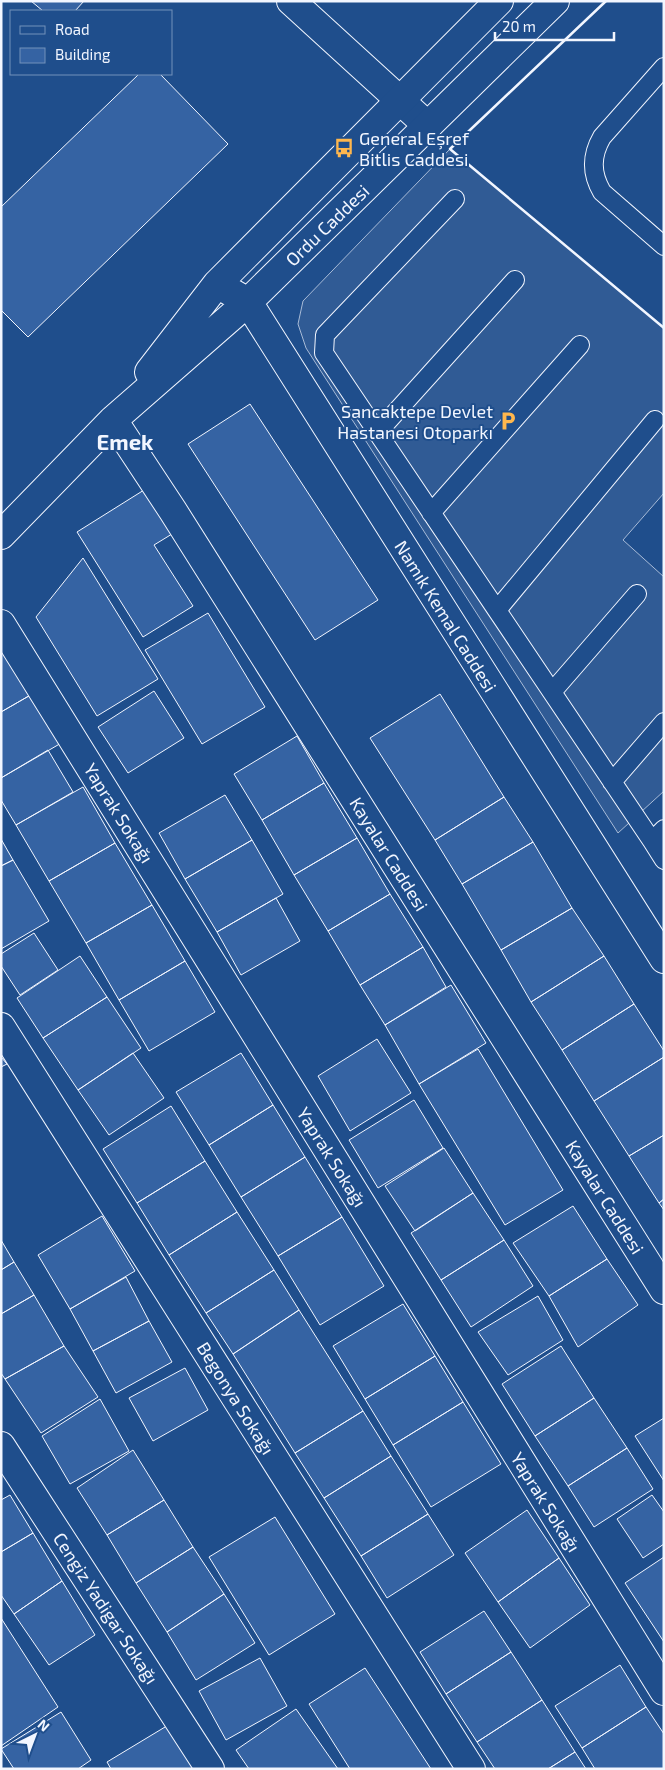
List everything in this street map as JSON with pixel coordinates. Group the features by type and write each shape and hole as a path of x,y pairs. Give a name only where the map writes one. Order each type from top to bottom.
{"main road":[{"path":"291,1 428,126"},
{"name":"Ordu Caddesi","path":"113,420 217,284 500,1"},
{"name":"Ordu Caddesi","path":"1,535 113,420 248,302 555,1"},
{"name":"Namık Kemal Caddesi","path":"217,284 248,302 664,959"},
{"name":"Kayalar Caddesi","path":"113,420 173,511 664,1290"},
{"name":"Yaprak Sokağı","path":"1,624 664,1691"},
{"name":"Begonya Sokağı","path":"1,1027 471,1769"},
{"name":"Cengiz Yadigar Sokağı","path":"1,1446 210,1769"}],"lane":[{"path":"664,67 602,137 596,147 593,170 596,182 602,192 664,246"},
{"path":"455,199 325,334 324,353 612,782 658,835 664,860"},
{"path":"377,432 515,280"},
{"path":"431,513 580,345"},
{"path":"497,610 655,420"},
{"path":"552,692 637,594"},
{"path":"612,782 664,722"}],"shaded area":[{"name":"Sancaktepe Devlet Hastanesi Otoparkı","path":"450,149 664,328 664,493 623,540 664,577 664,791 618,833 306,348 298,324 303,301"}],"building":[{"path":"31,1 84,1 76,10 42,10"},
{"path":"138,75 161,75 228,144 28,337 1,310 1,207"},
{"path":"250,404 378,600 315,640 188,444"},
{"path":"144,490 172,534 154,545 193,606 143,637 77,532"},
{"path":"83,558 158,679 97,716 36,617"},
{"path":"208,613 265,707 202,744 145,650"},
{"path":"1,638 34,693 1,712"},
{"path":"154,691 184,738 128,773 98,727"},
{"path":"34,693 63,742 1,778 1,712"},
{"path":"440,694 504,797 435,840 370,738"},
{"path":"297,736 324,783 262,820 234,774"},
{"path":"48,750 73,792 16,825 1,800 1,778"},
{"path":"324,783 357,838 294,875 262,820"},
{"path":"83,787 115,843 49,881 16,825"},
{"path":"225,795 252,840 185,879 159,833"},
{"path":"504,797 533,842 462,884 435,840"},
{"path":"357,838 390,894 328,931 294,875"},
{"path":"1,839 13,860 1,866"},
{"path":"252,840 283,894 217,932 185,879"},
{"path":"533,842 572,908 501,950 462,884"},
{"path":"115,843 152,905 86,943 49,881"},
{"path":"13,860 49,921 1,949 1,866"},
{"path":"390,894 423,947 360,985 328,931"},
{"path":"276,898 300,941 241,975 217,932"},
{"path":"152,905 185,961 119,1000 86,943"},
{"path":"572,908 604,956 531,1002 501,950"},
{"path":"34,933 58,970 20,995 1,966 1,954"},
{"path":"423,947 446,987 385,1025 360,985"},
{"path":"80,956 107,997 43,1038 17,998"},
{"path":"604,956 634,1004 562,1050 531,1002"},
{"path":"185,961 215,1012 149,1051 119,1000"},
{"path":"451,985 486,1043 419,1084 385,1025"},
{"path":"107,997 141,1048 78,1090 43,1038"},
{"path":"634,1004 664,1051 664,1057 594,1101 562,1050"},
{"path":"377,1039 411,1093 350,1131 318,1076"},
{"path":"478,1049 563,1190 505,1225 419,1084"},
{"path":"133,1053 164,1098 109,1135 78,1090"},
{"path":"241,1053 273,1105 209,1145 176,1092"},
{"path":"1,1057 7,1064 1,1067"},
{"path":"664,1057 664,1135 629,1156 594,1101"},
{"path":"414,1100 443,1148 378,1188 349,1140"},
{"path":"273,1105 305,1157 241,1197 209,1145"},
{"path":"171,1106 205,1161 137,1203 103,1149"},
{"path":"664,1135 664,1199 659,1203 629,1156"},
{"path":"444,1148 473,1193 415,1231 385,1186"},
{"path":"305,1157 342,1217 278,1256 241,1197"},
{"path":"205,1161 237,1212 169,1255 137,1203"},
{"path":"473,1193 504,1240 441,1280 411,1233"},
{"path":"664,1199 664,1210 659,1203"},
{"path":"573,1206 607,1259 549,1296 513,1243"},
{"path":"237,1212 274,1270 206,1313 169,1255"},
{"path":"102,1216 135,1271 70,1309 38,1255"},
{"path":"342,1217 384,1286 320,1325 278,1256"},
{"path":"1,1240 14,1262 1,1270"},
{"path":"504,1240 533,1286 471,1327 441,1280"},
{"path":"607,1259 638,1305 578,1347 549,1296"},
{"path":"14,1262 34,1295 1,1314 1,1270"},
{"path":"274,1270 299,1310 233,1354 206,1313"},
{"path":"126,1277 149,1321 93,1351 70,1309"},
{"path":"34,1295 64,1346 5,1379 1,1373 1,1314"},
{"path":"538,1296 563,1340 508,1375 478,1332"},
{"path":"403,1304 435,1356 365,1399 333,1346"},
{"path":"299,1310 363,1411 295,1453 233,1354"},
{"path":"149,1321 172,1362 116,1393 93,1351"},
{"path":"64,1346 98,1397 41,1433 5,1379"},
{"path":"561,1346 594,1398 535,1436 502,1384"},
{"path":"435,1356 463,1402 393,1445 365,1399"},
{"path":"185,1368 208,1410 153,1441 129,1398"},
{"path":"594,1398 627,1448 568,1486 535,1436"},
{"path":"100,1399 129,1451 70,1484 42,1436"},
{"path":"463,1402 501,1464 431,1507 393,1445"},
{"path":"363,1411 391,1456 324,1498 295,1453"},
{"path":"664,1418 664,1481 635,1436"},
{"path":"627,1448 653,1489 594,1527 568,1486"},
{"path":"133,1450 164,1500 107,1535 77,1488"},
{"path":"391,1456 428,1514 361,1556 324,1498"},
{"path":"10,1495 33,1533 1,1552 1,1500"},
{"path":"652,1495 664,1512 664,1544 643,1558 617,1519"},
{"path":"164,1500 193,1547 136,1583 107,1535"},
{"path":"527,1510 559,1558 498,1602 465,1553"},
{"path":"428,1514 454,1555 387,1598 361,1556"},
{"path":"275,1517 335,1614 269,1655 209,1557"},
{"path":"33,1533 62,1581 14,1614 1,1595 1,1552"},
{"path":"193,1547 224,1594 167,1632 136,1583"},
{"path":"664,1557 664,1642 625,1583"},
{"path":"559,1558 590,1605 530,1648 498,1602"},
{"path":"62,1581 95,1635 49,1665 14,1614"},
{"path":"224,1594 255,1643 196,1680 167,1632"},
{"path":"484,1611 511,1652 446,1694 420,1652"},
{"path":"1,1618 58,1707 1,1746"},
{"path":"511,1652 542,1700 477,1742 446,1694"},
{"path":"260,1658 287,1706 226,1740 199,1691"},
{"path":"620,1665 646,1707 582,1748 555,1706"},
{"path":"365,1668 431,1769 350,1769 309,1704"},
{"path":"542,1700 575,1752 548,1769 495,1769 477,1742"},
{"path":"646,1707 664,1734 664,1769 595,1769 582,1748"},
{"path":"296,1709 338,1769 249,1769 236,1750"},
{"path":"61,1712 91,1760 78,1769 14,1769 1,1749"},
{"path":"170,1724 198,1769 111,1769 107,1762"},
{"path":"575,1752 586,1769 548,1769"}],"wall":[{"path":"606,1 450,149 664,328"}],"place":[{"name":"General Eşref Bitlis Caddesi","path":"344,148"},
{"name":"Sancaktepe Devlet Hastanesi Otoparkı","path":"508,421"}],"district":[{"name":"Emek","path":"125,441"}]}
